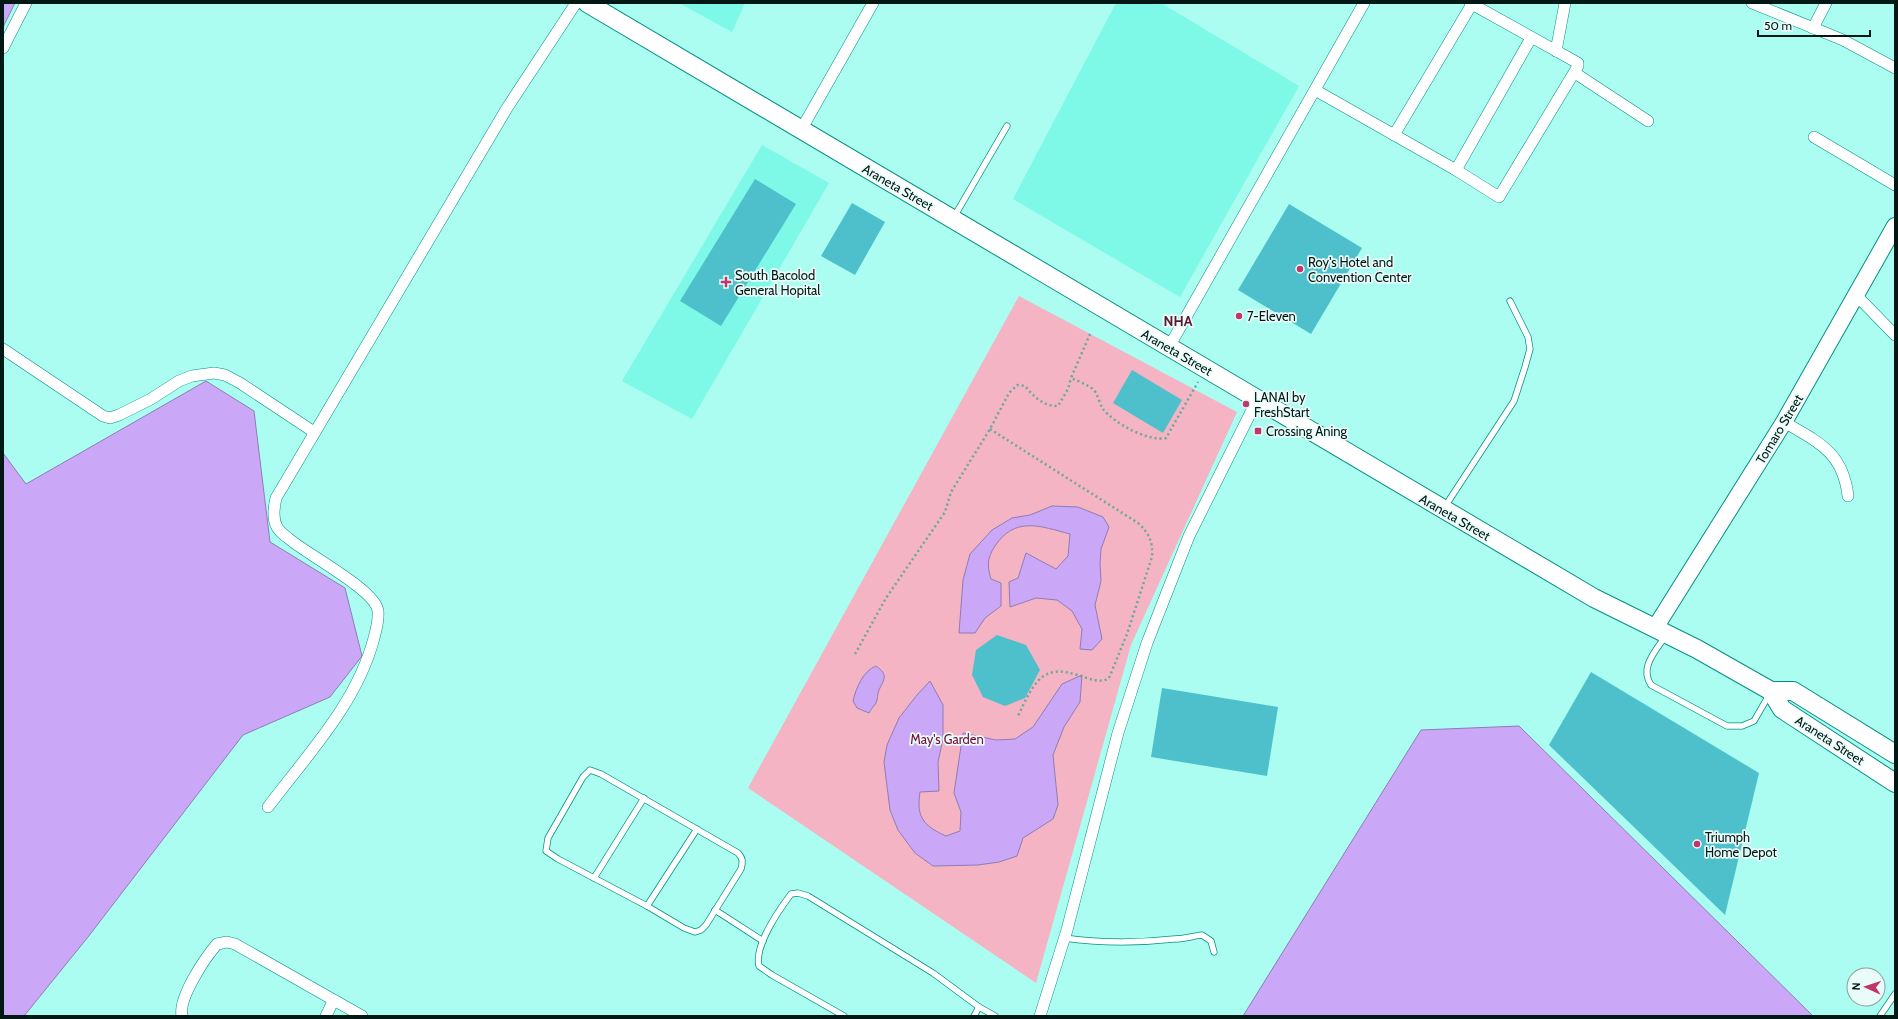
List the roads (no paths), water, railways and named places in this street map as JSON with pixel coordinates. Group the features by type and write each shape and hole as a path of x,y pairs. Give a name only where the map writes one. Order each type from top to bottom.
{"main road":[{"name":"Araneta Street","path":"587,3 1594,598 1661,631 1771,691 1793,691 1895,754"},
{"name":"Araneta Street","path":"1771,691 1782,710 1895,783"}],"street":[{"path":"3,48 26,3"},
{"path":"268,807 340,712 360,678 371,651 378,624 378,610 373,600 360,587 298,547 278,528 274,520 276,498 508,108 576,3"},
{"path":"801,130 874,3"},
{"path":"1169,347 1364,3"},
{"path":"1556,51 1565,3"},
{"path":"1752,3 1843,40 1895,68"},
{"path":"1813,28 1826,3"},
{"path":"1315,90 1394,135 1456,170 1499,197 1575,73 1578,63 1530,38 1471,4 1394,135"},
{"path":"1456,170 1530,38"},
{"path":"1575,73 1648,121"},
{"path":"1814,137 1895,185"},
{"name":"Tomaro Street","path":"1661,631 1784,422 1895,226"},
{"path":"1856,295 1895,335"},
{"path":"3,349 103,416 110,418 119,415 192,376 214,373 225,375 240,383 314,432"},
{"path":"1040,1016 1064,938 1118,733 1147,643 1188,536 1257,400"},
{"path":"1784,422 1820,444 1831,453 1842,471 1847,485 1848,496"},
{"path":"182,1016 182,1004 197,973 217,944 227,942 248,951 333,1001 362,1016"},
{"path":"326,1016 333,1001"}],"lane":[{"path":"952,219 1007,126"},
{"path":"1443,510 1514,401 1530,349 1528,337 1510,301"},
{"path":"1661,631 1646,667 1646,677 1651,685 1727,726 1742,726 1754,721 1771,691"},
{"path":"590,770 644,798 738,853 742,860 741,869 706,925 700,930 695,932 684,928 546,851 548,838 582,777 590,770"},
{"path":"594,878 644,798"},
{"path":"647,906 697,829"},
{"path":"844,1016 761,969 758,961 758,952 791,894 798,893 808,896 933,973 979,1008 995,1016"},
{"path":"715,910 763,941"},
{"path":"1064,938 1088,942 1175,939 1202,935 1211,941 1214,952"},
{"path":"1880,1016 1895,994"},
{"path":"974,1016 979,1008"}],"place":[{"name":"Roy's Hotel and Convention Center","path":"1300,269"},
{"name":"South Bacolod General Hopital","path":"726,282"},
{"name":"7-Eleven","path":"1239,316"},
{"name":"LANAI by FreshStart","path":"1246,404"},
{"name":"Crossing Aning","path":"1258,431"},
{"name":"Triumph Home Depot","path":"1697,844"}],"district":[{"name":"NHA","path":"1178,321"}],"park label":[{"name":"May's Garden","path":"947,739"}]}
